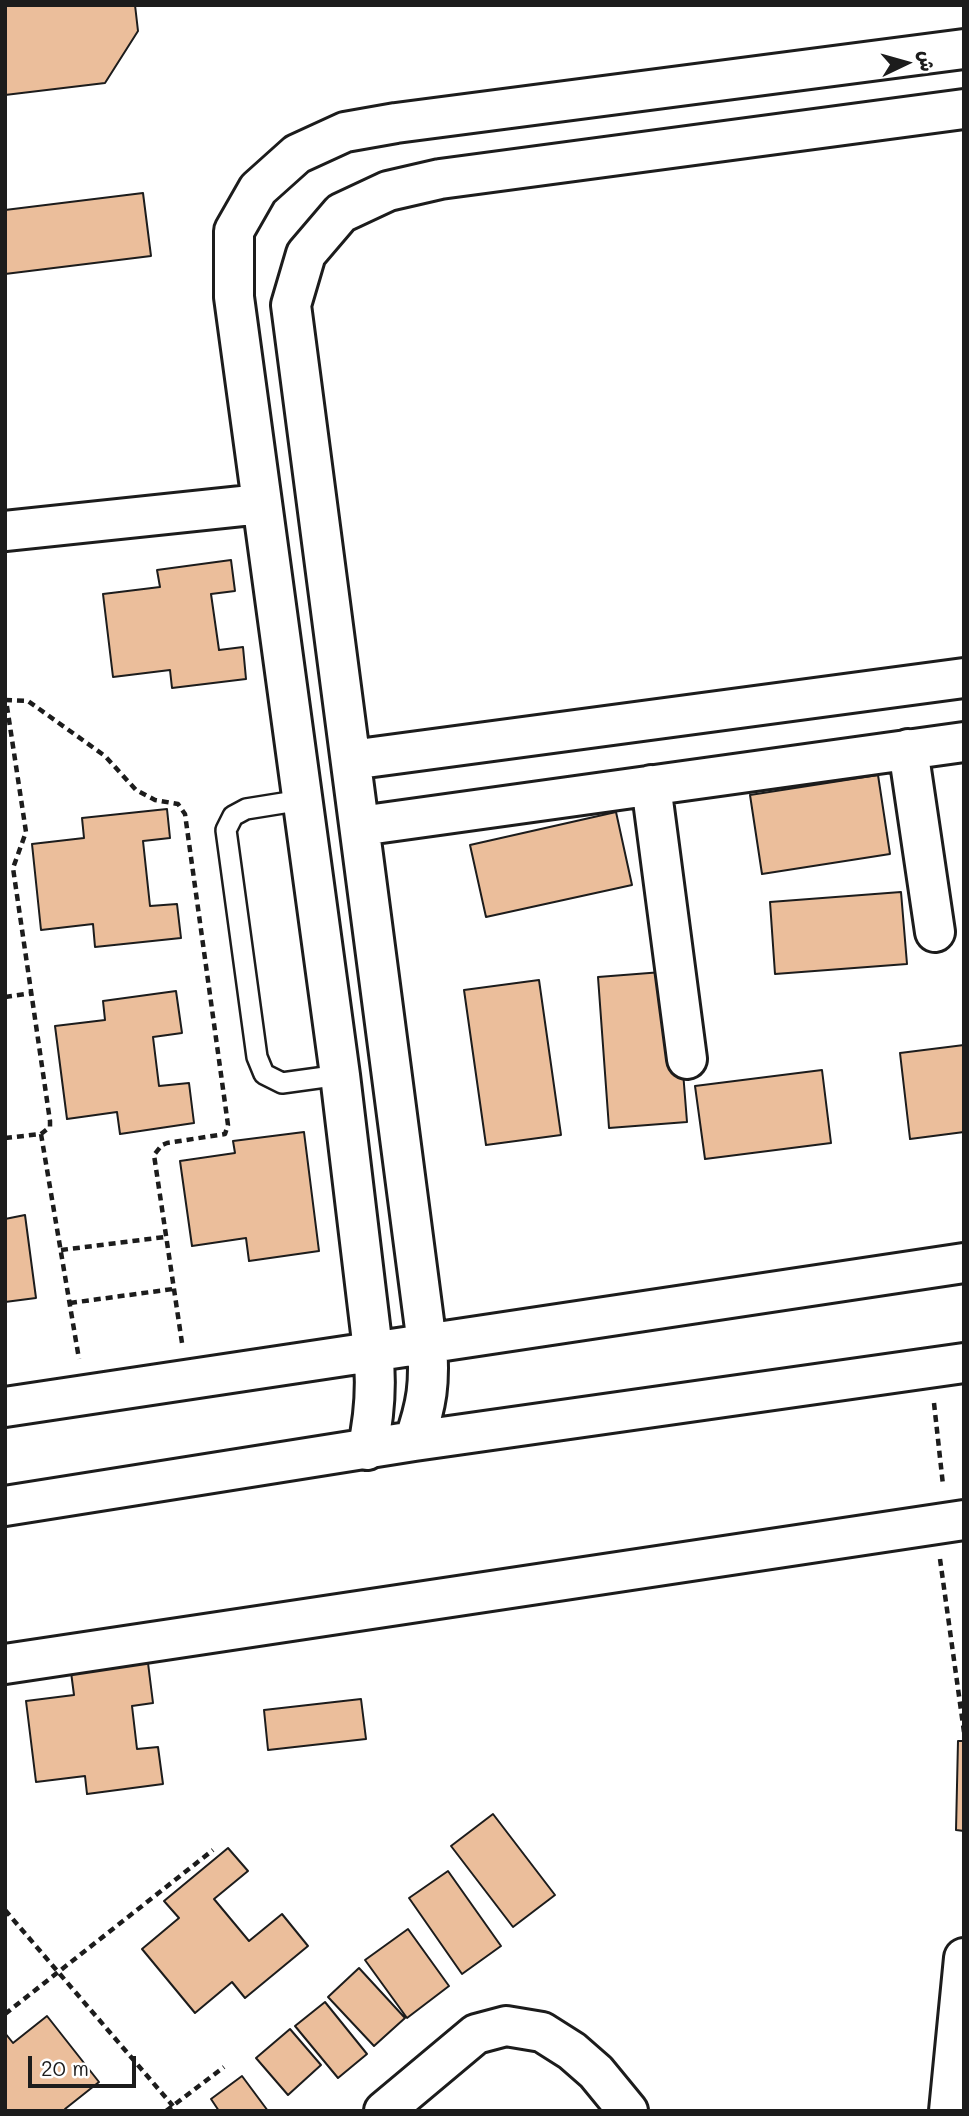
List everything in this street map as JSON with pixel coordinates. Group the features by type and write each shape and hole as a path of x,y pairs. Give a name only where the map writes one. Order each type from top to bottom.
{"street":[{"path":"368,1450 375,1417 377,1383 340,1075 234,297 234,231 258,189 298,154 345,132 396,123 964,49"},
{"path":"414,1441 425,1410 430,1377 427,1344 291,305 306,254 341,213 388,191 440,179 964,110"},
{"path":"5,531 261,504"},
{"path":"351,760 964,678"},
{"path":"360,826 964,741"},
{"path":"908,749 935,932"},
{"path":"650,785 687,1059"},
{"path":"5,1407 964,1263"},
{"path":"5,1506 414,1441 947,1365"},
{"path":"5,1664 949,1522"},
{"path":"949,2111 964,1958"},
{"path":"383,2111 476,2034 506,2026 542,2032 572,2052 596,2072 628,2111"}],"lane":[{"path":"302,800 246,809 233,816 226,830 257,1057 264,1074 282,1083 340,1075"}],"path":[{"path":"5,1138 41,1134 50,1127 33,993 13,868 26,832 6,700 28,701 105,756 136,790 155,800 178,804 186,814 228,1125 226,1134 167,1143 156,1150 154,1161 187,1379"},
{"path":"5,997 33,993"},
{"path":"41,1134 85,1394"},
{"path":"61,1250 165,1237"},
{"path":"70,1303 173,1289"},
{"path":"947,1365 949,1522 964,1732"},
{"path":"5,2014 213,1850"},
{"path":"5,1910 173,2106"},
{"path":"166,2111 223,2067"}],"building":[{"path":"5,5 135,5 138,31 105,83 5,95"},
{"path":"143,193 151,256 5,274 5,210"},
{"path":"231,560 235,591 211,594 219,650 243,647 246,679 172,688 170,670 113,677 103,594 160,587 157,570"},
{"path":"878,775 890,854 762,874 750,795"},
{"path":"167,809 170,838 143,841 150,906 177,904 181,938 95,947 93,924 41,930 32,844 84,838 82,818"},
{"path":"616,812 632,885 486,917 470,845"},
{"path":"901,892 907,964 775,974 770,902"},
{"path":"675,971 687,1122 609,1128 598,977"},
{"path":"539,980 561,1135 486,1145 464,990"},
{"path":"176,991 182,1033 153,1037 159,1086 189,1083 194,1123 120,1134 117,1112 67,1119 55,1026 105,1020 103,1001"},
{"path":"964,1045 964,1132 910,1139 900,1053"},
{"path":"822,1070 831,1143 705,1159 695,1086"},
{"path":"304,1132 319,1251 249,1261 246,1238 192,1246 180,1161 235,1153 233,1141"},
{"path":"25,1215 36,1298 5,1302 5,1219"},
{"path":"148,1663 153,1703 132,1706 137,1749 158,1747 163,1784 87,1794 85,1776 36,1782 26,1701 74,1695 71,1672"},
{"path":"361,1699 366,1739 268,1750 264,1710"},
{"path":"958,1741 964,1741 964,1831 956,1830"},
{"path":"493,1814 555,1895 513,1927 451,1846"},
{"path":"228,1848 248,1871 214,1899 249,1941 282,1914 308,1946 245,1998 232,1982 195,2013 142,1949 179,1918 164,1901"},
{"path":"448,1871 501,1946 462,1974 409,1898"},
{"path":"408,1929 449,1986 407,2018 365,1960"},
{"path":"359,1968 405,2018 374,2046 328,1997"},
{"path":"325,2002 367,2054 338,2078 295,2026"},
{"path":"47,2016 99,2082 65,2109 67,2111 5,2111 5,2033 13,2043"},
{"path":"290,2029 321,2065 288,2095 256,2058"},
{"path":"242,2076 268,2111 219,2111 211,2099"}]}
